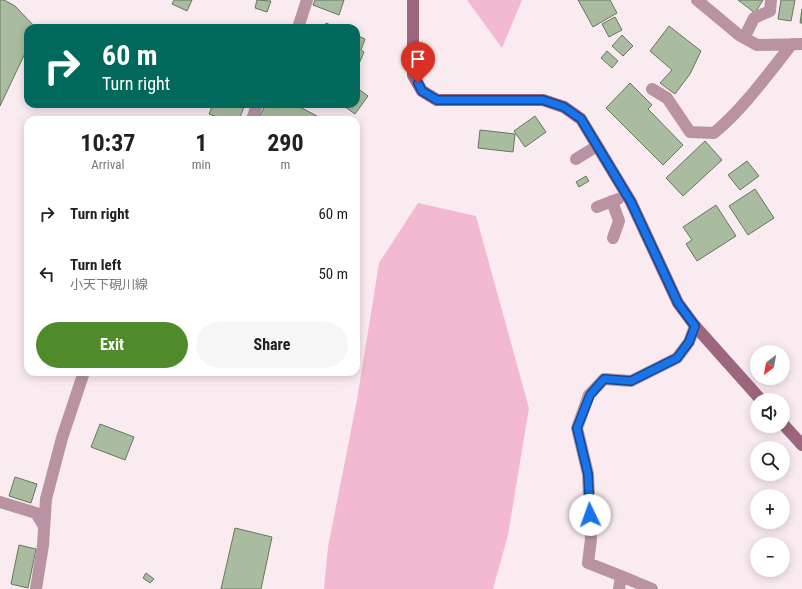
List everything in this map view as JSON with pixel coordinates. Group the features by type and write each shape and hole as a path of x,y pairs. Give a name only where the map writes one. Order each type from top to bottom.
{"main road":[{"path":"413,0 413,75 422,91 437,100 543,100 564,107 581,119 627,195 678,303 695,326 755,393"},
{"path":"790,432 802,445"}],"street":[{"path":"299,24 307,0"},
{"path":"698,0 744,38 757,45 797,44"},
{"path":"744,38 754,18 770,12 771,0"},
{"path":"652,89 667,98 690,132 714,133 727,123 797,44"},
{"path":"576,159 597,146"},
{"path":"597,208 627,195"},
{"path":"612,201 619,221 613,238"},
{"path":"652,589 588,563 591,539 588,474 577,428 590,395 604,379 631,381 677,358 689,342 695,326"},
{"path":"36,589 43,545 46,499 59,451 83,376"},
{"path":"0,502 36,513 44,526"},
{"path":"619,589 621,576"}],"shaded area":[{"path":"467,0 522,0 502,48"},
{"path":"418,203 476,216 529,408 508,535 493,589 324,589 328,547 357,400 379,263"}],"building":[{"path":"0,0 4,0 15,6 32,24 24,24 24,55 0,106"},
{"path":"174,0 192,0 187,11 172,4"},
{"path":"257,0 271,1 267,12 255,8"},
{"path":"315,0 344,0 339,15 313,5"},
{"path":"578,0 610,0 617,13 593,27"},
{"path":"738,0 763,0 755,13"},
{"path":"781,0 795,0 791,21 778,19"},
{"path":"802,9 802,23 800,23"},
{"path":"615,17 622,30 609,37 602,24"},
{"path":"669,26 701,51 690,74 675,94 660,83 672,70 650,51"},
{"path":"622,35 633,46 623,56 612,46"},
{"path":"360,37 365,39 361,50 364,52 360,61"},
{"path":"607,51 618,61 612,68 601,58"},
{"path":"630,83 652,105 648,109 683,145 663,165 606,108"},
{"path":"360,90 368,96 360,107"},
{"path":"211,108 244,108 240,116 214,116 209,114"},
{"path":"264,108 302,108 317,116 260,116"},
{"path":"347,108 359,108 355,114"},
{"path":"535,116 546,132 525,147 514,131"},
{"path":"480,130 515,134 513,152 478,148"},
{"path":"705,141 722,160 683,196 666,178"},
{"path":"747,161 759,176 740,190 728,175"},
{"path":"586,176 589,181 579,187 576,182"},
{"path":"755,189 774,218 748,235 729,206"},
{"path":"716,205 736,236 697,261 686,244 692,240 683,227"},
{"path":"100,424 134,437 125,460 91,447"},
{"path":"15,477 37,484 31,503 9,496"},
{"path":"235,528 272,537 261,589 221,589"},
{"path":"19,545 36,549 28,588 11,584"},
{"path":"146,573 154,579 150,583 143,578"}],"route":[{"path":"418,83 422,91 437,100 543,100 564,107 581,119 631,202 678,303 695,326 689,342 677,358 631,381 604,379 590,395 577,428 588,474 590,515"}]}
